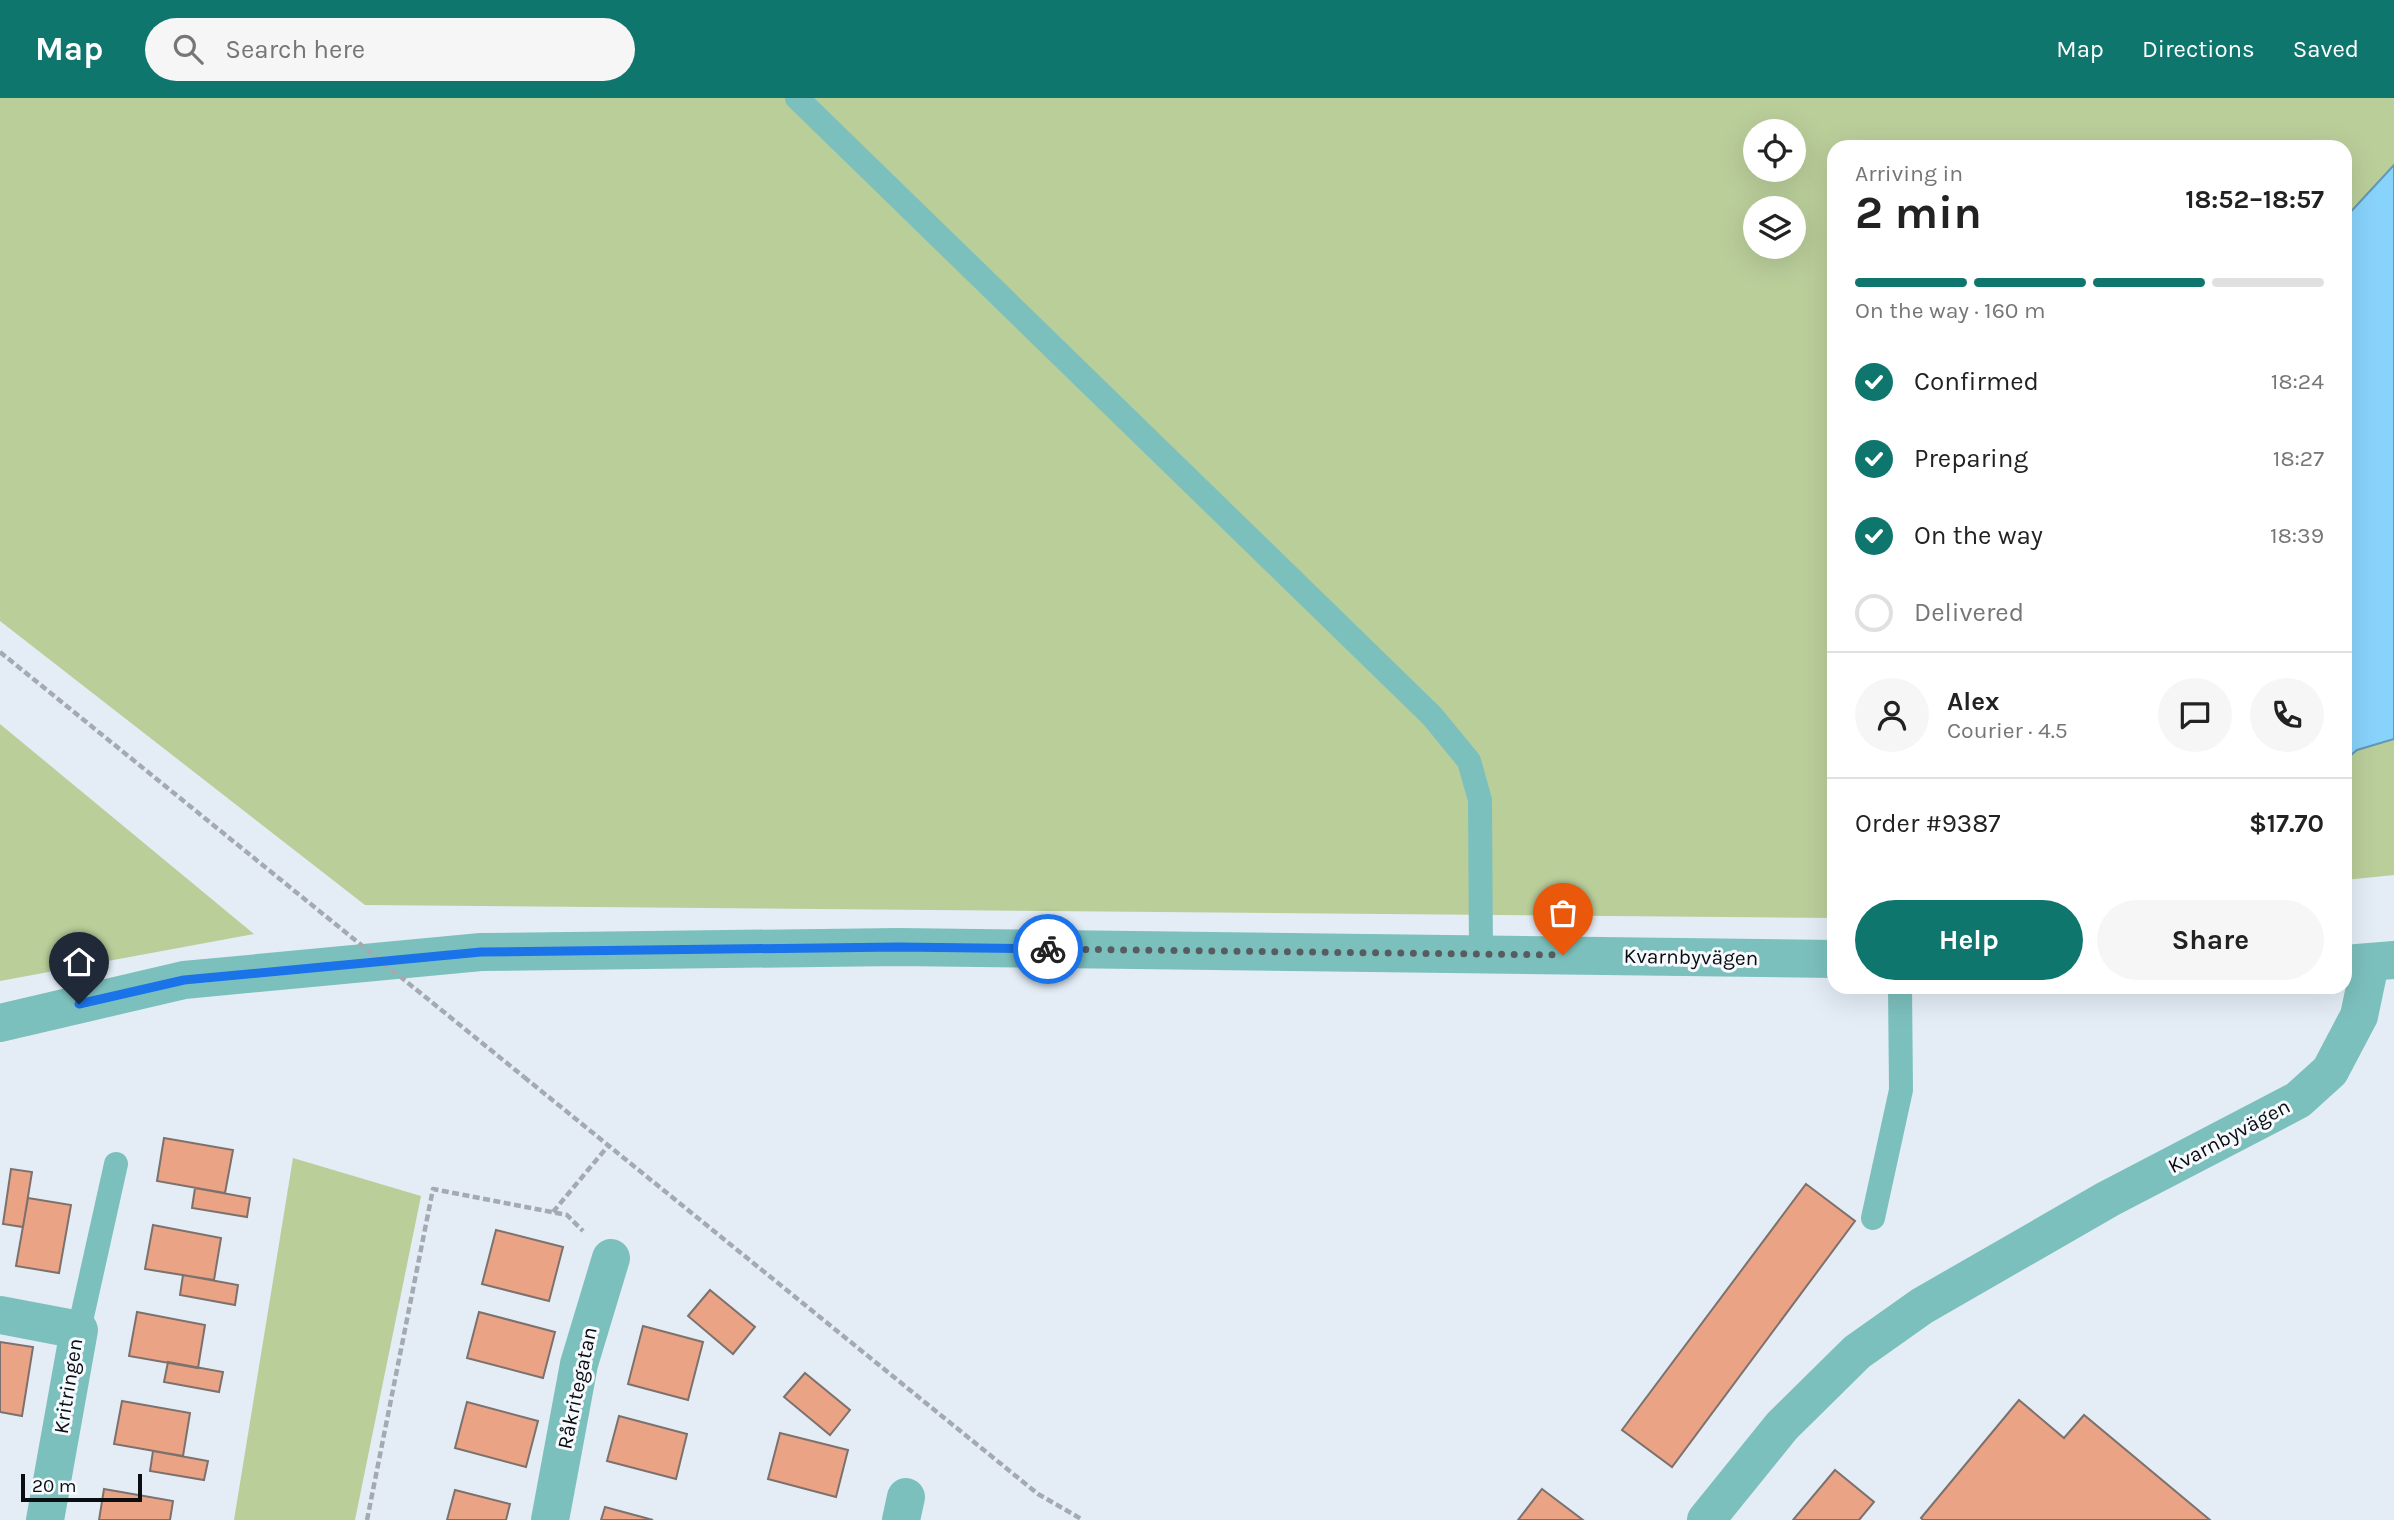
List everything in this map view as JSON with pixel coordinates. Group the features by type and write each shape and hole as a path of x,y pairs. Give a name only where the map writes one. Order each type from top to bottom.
{"street":[{"name":"Kvarnbyvägen","path":"0,1023 184,980 481,952 898,947 1827,959"},
{"name":"Kvarnbyvägen","path":"1706,1520 1782,1426 1857,1352 1879,1336 1922,1306 2108,1199 2298,1100 2330,1071 2359,1016 2370,963"},
{"name":"Råkritegatan","path":"550,1520 579,1364 611,1258"},
{"name":"Kritringen","path":"0,1315 79,1330 45,1520"}],"lane":[{"path":"797,98 1432,716 1469,761 1480,800 1481,953"},
{"path":"1874,1218 1901,1090 1900,994"},
{"path":"79,1330 116,1164"}],"path":[{"path":"0,652 1038,1494 1083,1520"},
{"path":"553,1212 608,1146"},
{"path":"367,1520 433,1189 567,1215 611,1258"}],"green space":[{"path":"0,98 2394,98 2394,875 2352,879 2352,140 1827,140 1827,918 365,905 0,621"},
{"path":"0,724 254,934 0,981"},
{"path":"293,1158 421,1196 355,1520 234,1520"}],"water":[{"path":"2394,165 2394,739 2357,750 2352,754 2352,210"}],"building":[{"path":"164,1138 233,1150 225,1193 157,1181"},
{"path":"11,1169 32,1172 23,1227 3,1224"},
{"path":"1806,1184 1855,1221 1672,1467 1622,1430"},
{"path":"195,1188 250,1198 247,1217 192,1208"},
{"path":"28,1198 71,1205 59,1273 16,1266"},
{"path":"153,1225 221,1238 214,1280 145,1269"},
{"path":"496,1230 563,1247 549,1301 482,1284"},
{"path":"183,1275 238,1285 235,1305 180,1295"},
{"path":"710,1290 755,1327 733,1354 688,1316"},
{"path":"137,1312 205,1325 198,1368 129,1356"},
{"path":"479,1312 555,1332 543,1378 467,1358"},
{"path":"643,1326 703,1342 688,1400 628,1384"},
{"path":"0,1342 33,1347 22,1416 0,1412"},
{"path":"168,1362 223,1372 219,1392 164,1382"},
{"path":"805,1373 850,1410 830,1435 784,1397"},
{"path":"2019,1400 2064,1438 2084,1415 2210,1520 1923,1520 1921,1518"},
{"path":"122,1401 190,1413 183,1456 114,1444"},
{"path":"467,1402 538,1421 526,1467 455,1448"},
{"path":"619,1416 687,1434 676,1479 607,1461"},
{"path":"780,1433 848,1450 836,1497 768,1479"},
{"path":"153,1451 208,1461 204,1480 150,1471"},
{"path":"1835,1470 1874,1502 1859,1520 1793,1520"},
{"path":"104,1489 173,1501 170,1520 99,1520"},
{"path":"1542,1489 1583,1520 1518,1520"},
{"path":"455,1490 510,1504 506,1520 447,1520"},
{"path":"605,1507 653,1520 601,1520"}],"way so far":[{"path":"1048,949 1563,955"}],"route":[{"path":"79,1004 184,980 481,952 898,947 1048,949"}]}
